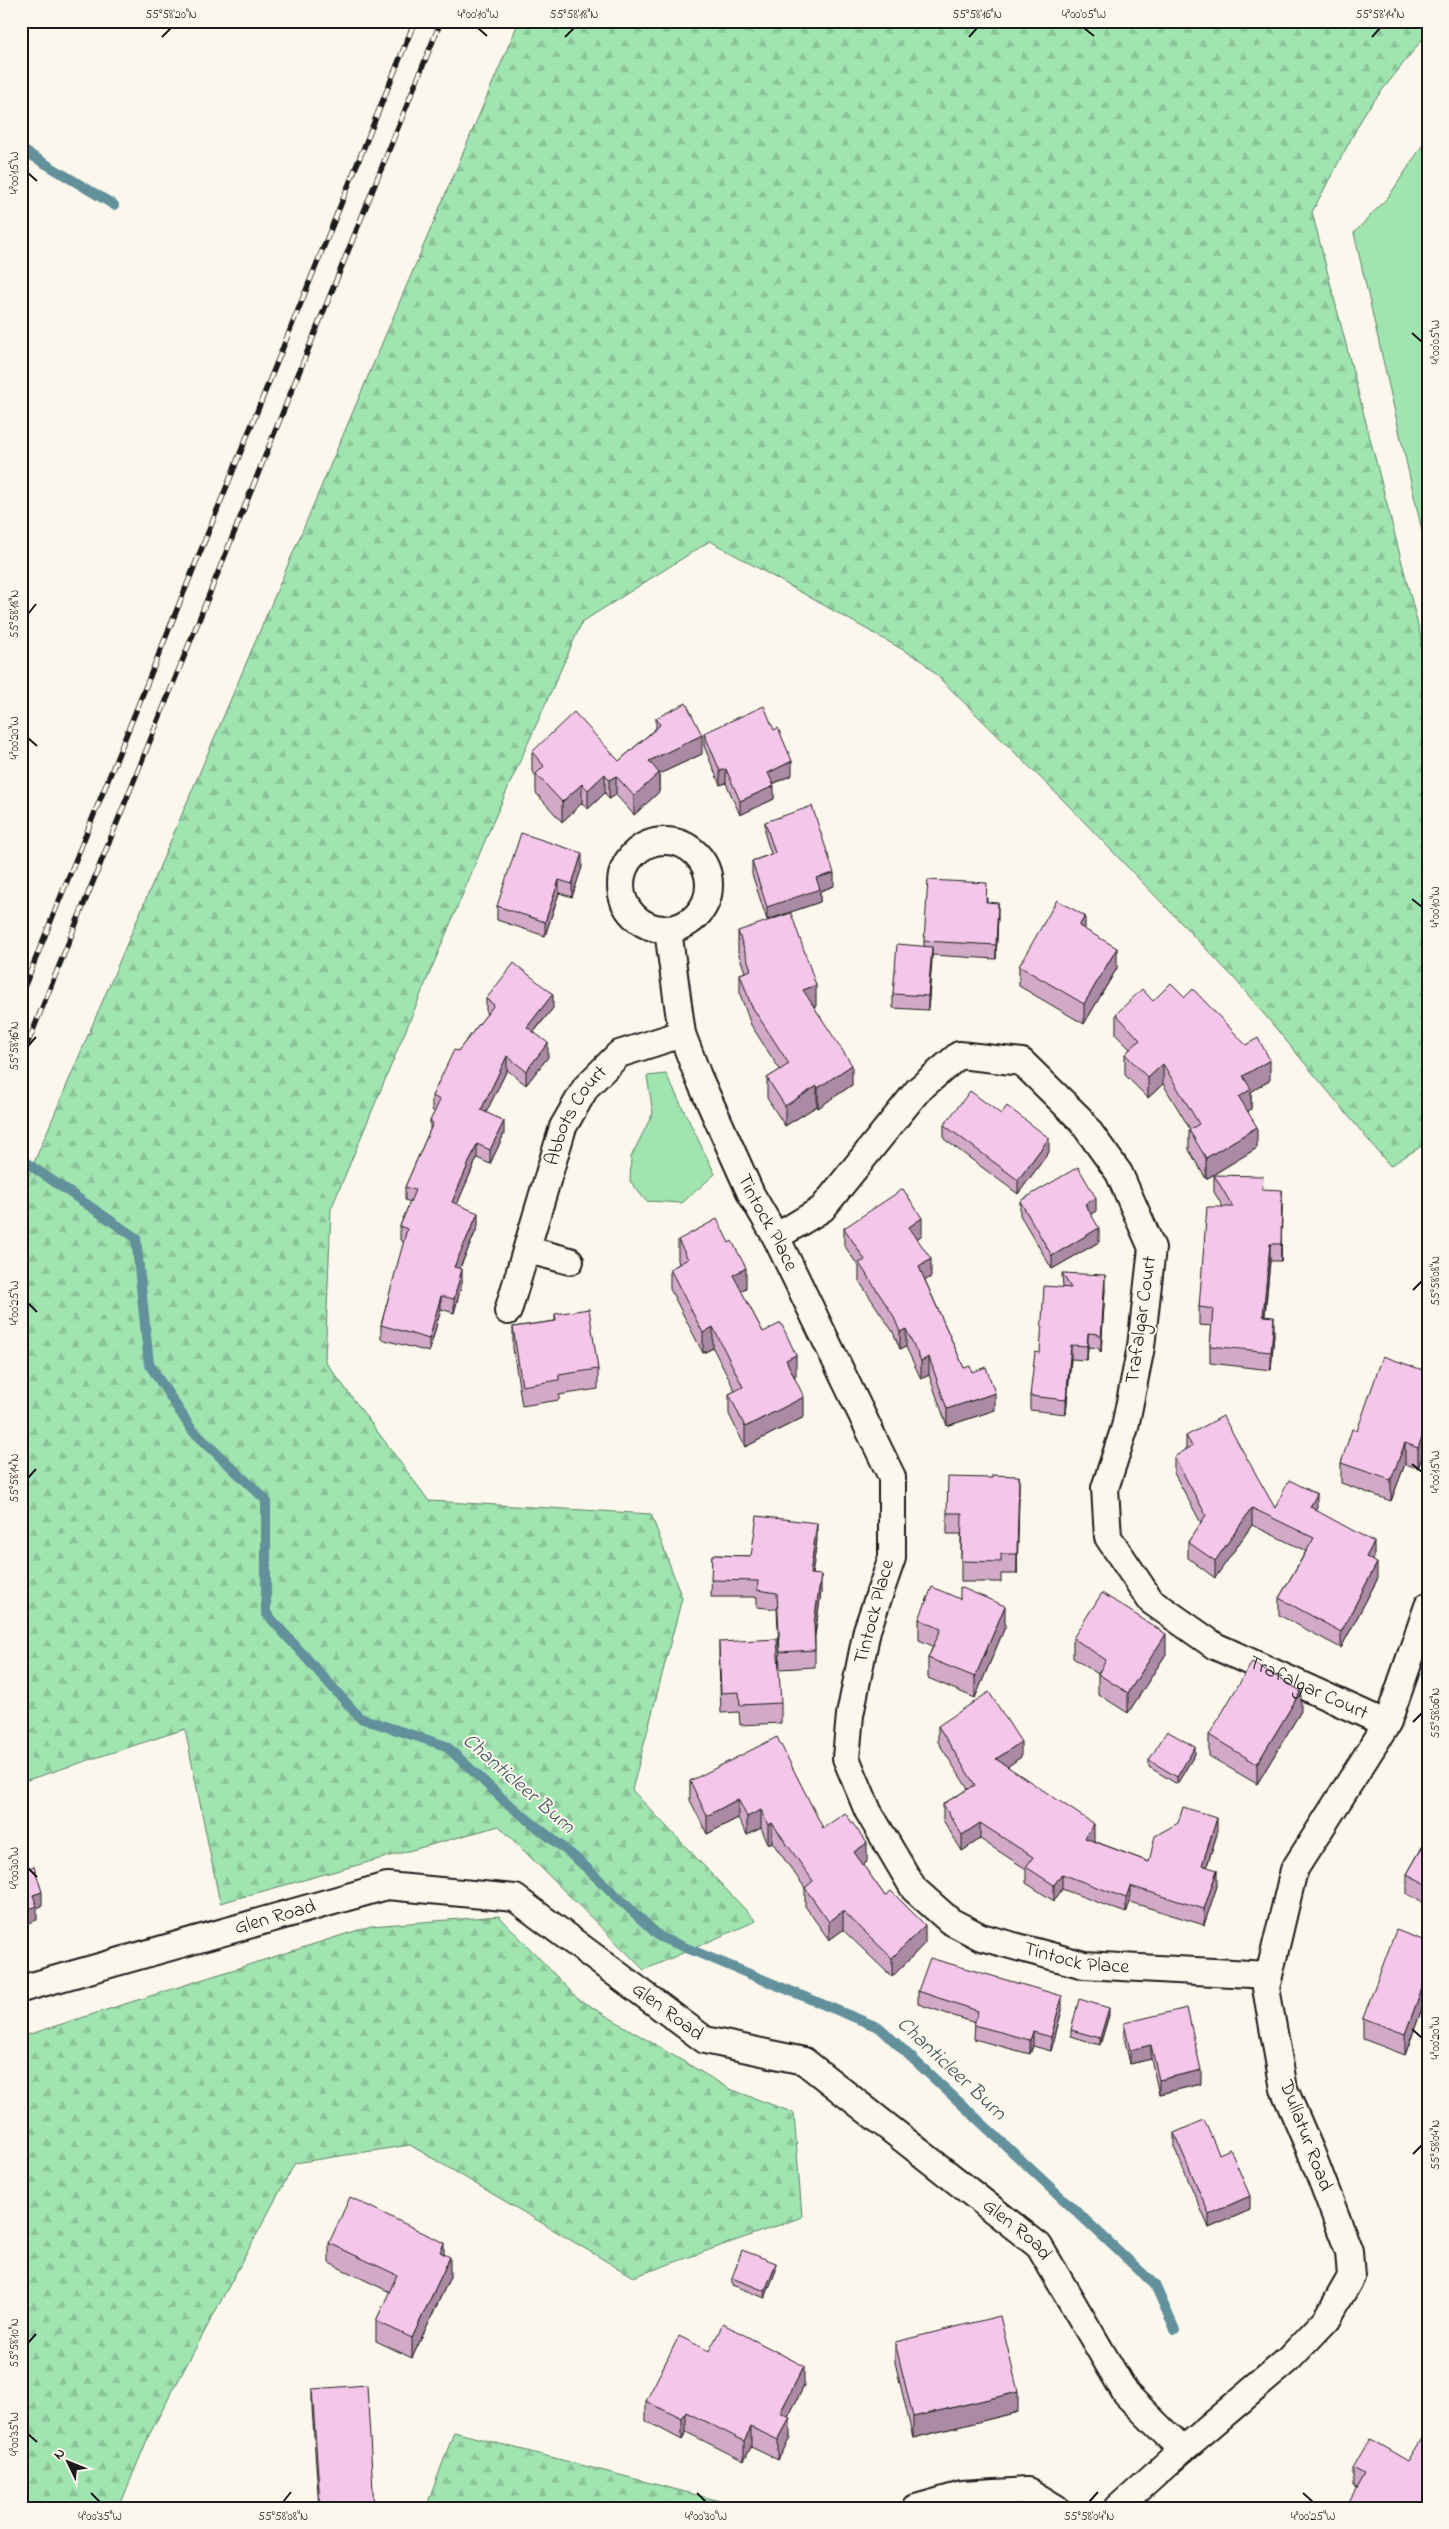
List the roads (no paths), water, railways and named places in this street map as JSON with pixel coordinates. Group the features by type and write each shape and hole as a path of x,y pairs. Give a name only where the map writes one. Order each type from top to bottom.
{"street":[{"name":"Tintock Place","path":"668,930 682,1034 698,1076 750,1194 776,1237 892,1477 892,1558 867,1630 850,1715 846,1758 868,1811 914,1889 950,1921 981,1937 1084,1965 1269,1975"},
{"name":"Abbots Court","path":"508,1311 528,1250 563,1127 586,1087 619,1054 682,1034"},
{"name":"Trafalgar Court","path":"776,1237 822,1209 918,1090 959,1055 1022,1062 1080,1118 1119,1173 1152,1248 1141,1347 1125,1428 1105,1488 1108,1537 1151,1600 1215,1646 1387,1724"},
{"path":"528,1250 570,1262"},
{"name":"Dullatur Road","path":"1118,2508 1182,2450 1288,2360 1326,2319 1351,2277 1349,2250 1312,2152 1284,2089 1266,1988 1294,1870 1387,1724 1428,1606"},
{"name":"Glen Road","path":"21,1989 387,1886 515,1898 705,2040 804,2061 1039,2246 1126,2394 1182,2450"},
{"path":"916,2508 962,2495 1028,2491 1056,2508"}],"waterway":[{"name":"Chanticleer Burn","path":"21,149 114,205"},
{"name":"Chanticleer Burn","path":"21,1159 136,1238 149,1364 192,1430 266,1500 266,1613 360,1718 446,1746 507,1803 577,1859 660,1937 880,2028 1155,2285 1175,2330"}],"railway":[{"path":"21,995 415,21"},
{"path":"21,1060 441,21"}]}
